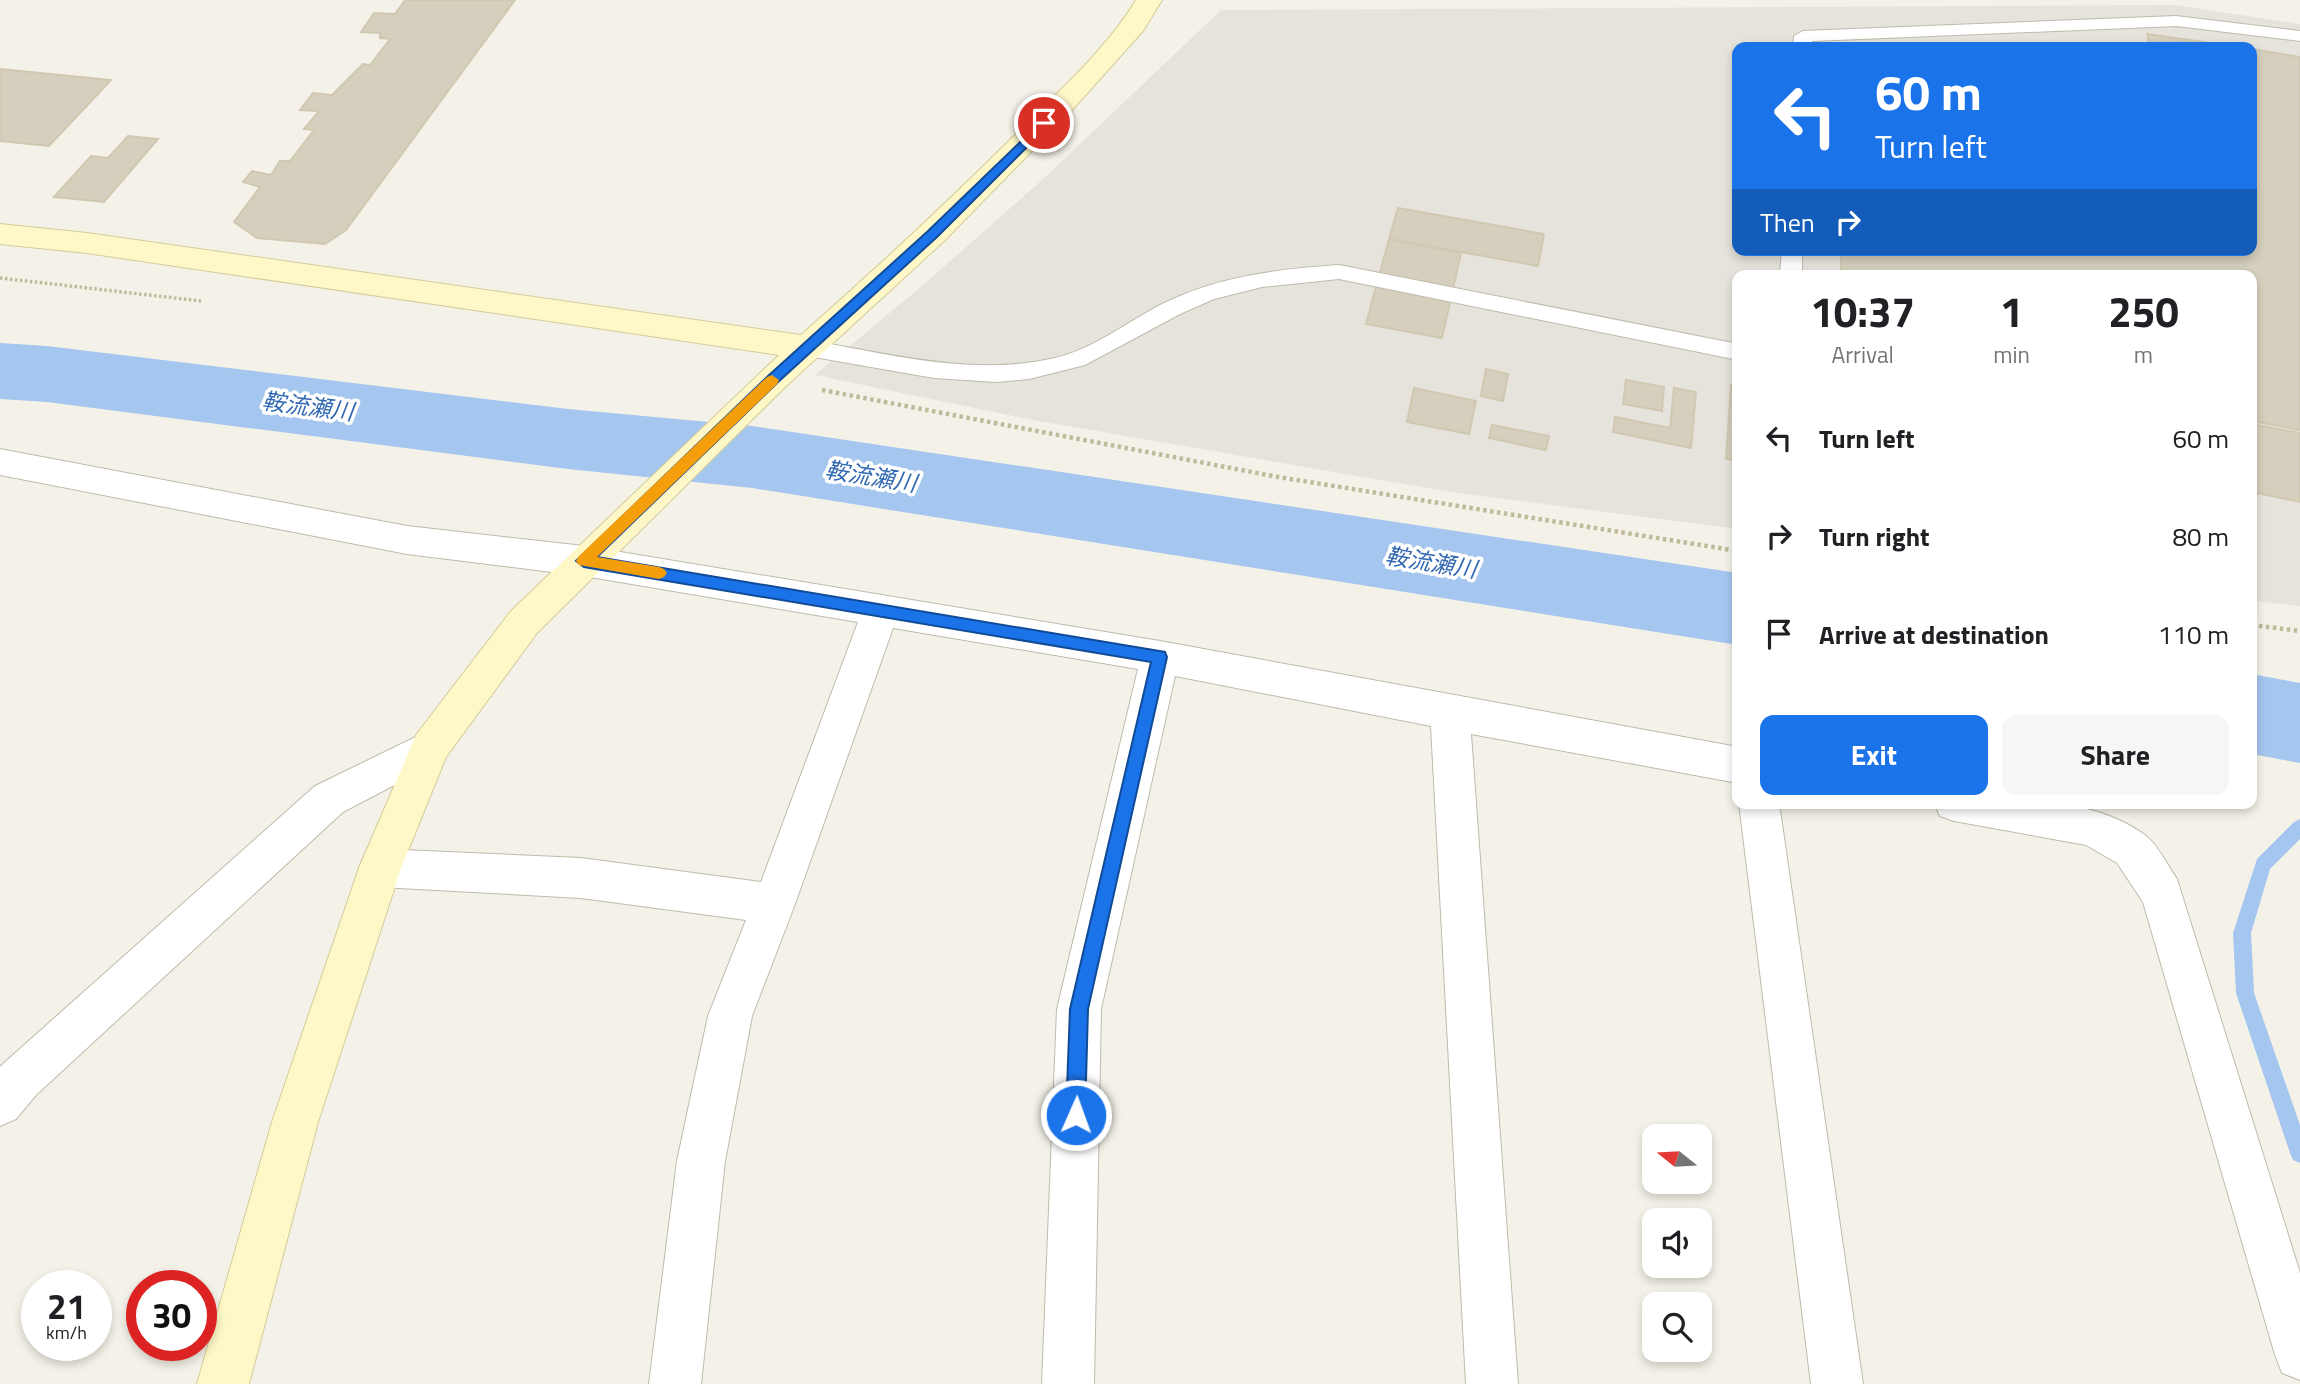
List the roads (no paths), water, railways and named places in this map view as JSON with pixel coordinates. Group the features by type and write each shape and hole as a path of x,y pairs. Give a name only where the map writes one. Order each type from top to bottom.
{"street":[{"path":"223,1384 295,1122 380,869 430,747 524,622 772,380 933,234 1053,114 1134,24 1149,0"},
{"path":"0,234 101,245 808,348"},
{"path":"0,462 407,540 594,552 881,609 1160,657 1732,764"},
{"path":"675,1384 701,1161 730,1016 774,904 881,609"},
{"path":"1068,1384 1079,1009 1160,657"},
{"path":"1450,713 1492,1384"},
{"path":"0,1103 20,1079 329,799 430,747"},
{"path":"1760,809 1837,1384"},
{"path":"1987,809 2092,828 2132,850 2162,893 2300,1354"},
{"path":"380,869 582,878 774,904"}],"lane":[{"path":"1802,42 1803,36 2176,21 2300,36"},
{"path":"808,348 951,372 1005,375 1061,365 1188,301 1231,286 1287,275 1339,272 1732,351"}],"waterway":[{"name":"鞍流瀬川","path":"0,371 47,374 568,439 752,457 1732,608"},
{"name":"鞍流瀬川","path":"2257,715 2300,723"},
{"path":"2300,827 2263,865 2242,933 2245,993 2300,1153"}]}
